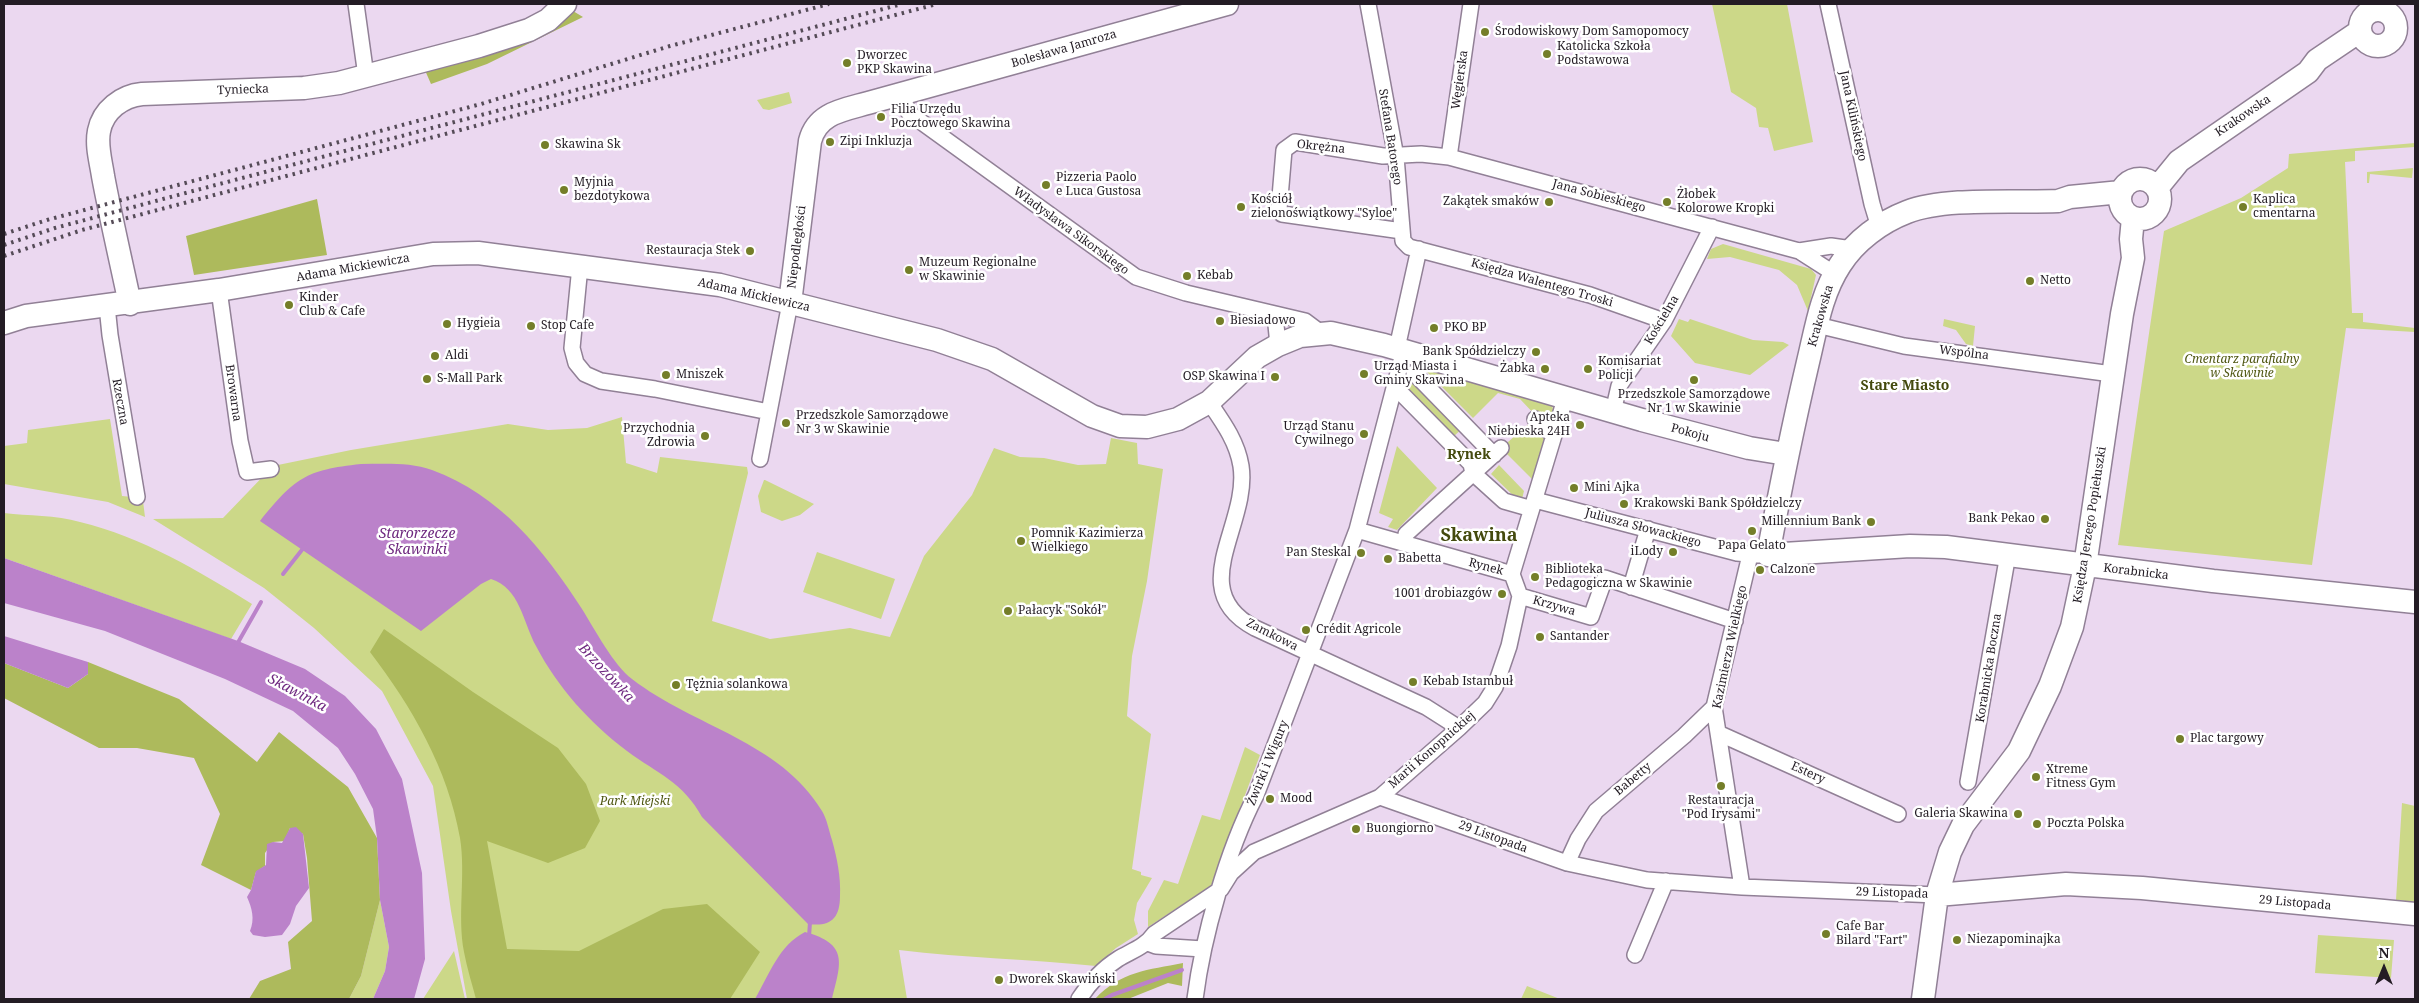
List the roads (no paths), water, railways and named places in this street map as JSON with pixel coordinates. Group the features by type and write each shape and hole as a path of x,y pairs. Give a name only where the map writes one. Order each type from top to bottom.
{"street":[{"path":"356,4 366,76"},
{"name":"Tyniecka","path":"130,304 99,150 99,130 111,108 125,98 142,94 304,88 366,76 529,30 548,20 565,4"},
{"name":"Bolesława Jamroza","path":"901,94 1227,4"},
{"name":"Stefana Batorego","path":"1368,4 1396,157 1402,231"},
{"name":"Węgierska","path":"1449,157 1471,4"},
{"name":"Jana Kilińskiego","path":"1828,4 1872,204 1879,227"},
{"path":"2388,8 2396,30 2389,42 2378,46 2363,36 2361,20 2364,16 2388,8"},
{"name":"Krakowska","path":"2152,184 2162,166 2179,160 2308,72 2324,69 2363,36"},
{"name":"Niepodległości","path":"760,460 790,302 810,141 815,127 829,115 901,94"},
{"name":"Władysława Sikorskiego","path":"901,94 909,113 1136,277 1178,291 1305,321 1321,333"},
{"name":"Okrężna","path":"1396,157 1295,142 1289,144 1284,150 1279,209 1282,214 1290,217 1402,231"},
{"name":"Jana Sobieskiego","path":"1396,157 1421,154 1449,157 1712,227 1800,251 1834,274"},
{"path":"2134,180 2152,184 2160,194 2159,206 2152,215 2130,208 2124,187 2134,180"},
{"name":"Krakowska","path":"1786,454 1817,325 1834,274 1852,249 1879,227 1907,212 1939,204 2058,200 2070,197 2130,208"},
{"name":"Księdza Jerzego Popiełuszki","path":"1923,999 1937,895 1950,852 1963,825 2019,751 2050,686 2072,628 2085,566 2112,374 2133,258 2142,245 2130,208"},
{"name":"Kościelna","path":"1613,412 1619,386 1664,321 1712,227"},
{"path":"1357,530 1400,349 1419,250 1409,247 1403,241 1402,231"},
{"name":"Jana Sobieskiego","path":"1800,251 1831,246 1852,249"},
{"name":"Księdza Walentego Troski","path":"1419,250 1590,294 1664,321"},
{"name":"Adama Mickiewicza","path":"4,323 26,316 130,304 448,253 478,253 705,282 937,340 977,353 1111,424 1137,427 1158,425 1186,415 1209,402 1257,357 1278,344 1300,336 1321,333 1350,336 1400,349"},
{"path":"580,266 572,348 576,363 586,374 601,381 655,389 769,412"},
{"name":"Browarna","path":"219,290 240,441 247,472 270,469"},
{"name":"Rzeczna","path":"107,306 110,335 137,497"},
{"path":"1272,314 1276,325 1278,344"},
{"name":"Wspólna","path":"1817,325 1904,346 2112,374"},
{"path":"1400,349 1565,399"},
{"path":"1406,534 1498,452 1414,373"},
{"path":"1398,390 1472,464 1473,473 1504,501 1530,503"},
{"name":"Pokoju","path":"1565,399 1749,448 1786,454"},
{"name":"Rynek","path":"1357,530 1512,574 1530,503 1565,399"},
{"name":"Zamkowa","path":"1209,402 1224,422 1241,466 1238,504 1222,570 1224,600 1233,612 1244,622 1310,654 1368,679 1454,724"},
{"path":"1536,419 1548,431"},
{"name":"Kazimierza Wielkiego","path":"1742,887 1714,707 1735,621 1759,555 1786,454"},
{"name":"Juliusza Słowackiego","path":"1530,503 1759,555"},
{"path":"1631,587 1648,529"},
{"name":"Żwirki i Wigury","path":"1194,999 1203,949 1240,831 1256,795 1357,530"},
{"name":"Korabnicka","path":"1759,555 1910,546 2008,554 2085,566 2415,602"},
{"name":"Korabnicka Boczna","path":"1968,782 2008,554"},
{"path":"1512,574 1520,596"},
{"name":"Krzywa","path":"1520,596 1591,617 1605,578 1735,621"},
{"name":"Marii Konopnickiej","path":"1221,889 1231,872 1254,852 1380,797 1454,724 1485,704 1495,688 1509,646 1520,596"},
{"name":"Babetty","path":"1567,863 1586,823 1596,811 1684,736 1714,707"},
{"name":"Estery","path":"1718,733 1898,814"},
{"name":"29 Listopada","path":"1380,797 1567,863 1647,880 1742,887 1937,895 2066,884 2142,888 2415,914"},
{"path":"1240,831 1247,846 1254,852"},
{"path":"1635,956 1666,881"},
{"path":"1079,999 1090,983 1116,960 1148,943 1154,934 1221,889"},
{"path":"1148,943 1156,946 1203,949"}],"water":[{"name":"Starorzecze Skawinki","path":"361,464 397,464 424,467 456,481 479,494 499,509 536,546 567,587 625,673 656,696 760,751 804,787 824,814 832,840 840,882 840,904 836,916 828,923 808,924 702,817 687,795 613,740 587,716 554,676 536,646 515,598 501,583 491,579 481,584 421,631 260,521 283,495 303,479 327,469"},
{"name":"Skawinka","path":"4,558 238,641 305,669 345,696 376,729 402,779 422,873 425,959 414,999 373,999 385,971 389,947 380,900 377,838 373,809 355,774 338,748 293,711 225,679 105,631 4,603"},
{"path":"4,636 88,662 88,674 68,688 4,663"},
{"path":"296,827 303,834 309,888 296,906 290,924 282,935 265,937 253,935 250,931 252,914 247,897 256,871 266,865 267,844 273,842 282,843 290,828"},
{"path":"805,932 829,942 838,956 838,975 832,999 755,999 781,953"}],"waterway":[{"name":"Brzozówka","path":"283,574 305,546"},
{"name":"Brzozówka","path":"236,646 261,602"},
{"name":"Brzozówka","path":"809,937 810,922"},
{"path":"1105,999 1182,970"}],"railway":[{"path":"4,234 47,220 481,104 670,46 829,4"},
{"path":"4,245 55,228 902,4"},
{"path":"4,256 82,230 937,4"}],"place":[{"name":"Środowiskowy Dom Samopomocy","path":"1485,32"},
{"name":"Katolicka Szkoła Podstawowa","path":"1547,54"},
{"name":"Dworzec PKP Skawina","path":"847,63"},
{"name":"Filia Urzędu Pocztowego Skawina","path":"881,117"},
{"name":"Zipi Inkluzja","path":"830,142"},
{"name":"Skawina Sk","path":"545,145"},
{"name":"Pizzeria Paolo e Luca Gustosa","path":"1046,185"},
{"name":"Myjnia bezdotykowa","path":"564,190"},
{"name":"Zakątek smaków","path":"1549,202"},
{"name":"Żłobek Kolorowe Kropki","path":"1667,202"},
{"name":"Kościół zielonoświątkowy \"Syloe\"","path":"1241,207"},
{"name":"Kaplica cmentarna","path":"2243,207"},
{"name":"Restauracja Stek","path":"750,251"},
{"name":"Muzeum Regionalne w Skawinie","path":"909,270"},
{"name":"Kebab","path":"1187,276"},
{"name":"Netto","path":"2030,281"},
{"name":"Kinder Club & Cafe","path":"289,305"},
{"name":"Biesiadowo","path":"1220,321"},
{"name":"Hygieia","path":"447,324"},
{"name":"Stop Cafe","path":"531,326"},
{"name":"PKO BP","path":"1434,328"},
{"name":"Bank Spółdzielczy","path":"1536,352"},
{"name":"Aldi","path":"435,356"},
{"name":"Żabka","path":"1545,369"},
{"name":"Komisariat Policji","path":"1588,369"},
{"name":"Urząd Miasta i Gminy Skawina","path":"1364,374"},
{"name":"Mniszek","path":"666,375"},
{"name":"OSP Skawina I","path":"1275,377"},
{"name":"S-Mall Park","path":"427,379"},
{"name":"Przedszkole Samorządowe Nr 1 w Skawinie","path":"1694,380"},
{"name":"Przedszkole Samorządowe Nr 3 w Skawinie","path":"786,423"},
{"name":"Apteka Niebieska 24H","path":"1580,425"},
{"name":"Urząd Stanu Cywilnego","path":"1364,434"},
{"name":"Przychodnia Zdrowia","path":"705,436"},
{"name":"Mini Ajka","path":"1574,488"},
{"name":"Krakowski Bank Spółdzielczy","path":"1624,504"},
{"name":"Bank Pekao","path":"2045,519"},
{"name":"Millennium Bank","path":"1871,522"},
{"name":"Papa Gelato","path":"1752,531"},
{"name":"Pomnik Kazimierza Wielkiego","path":"1021,541"},
{"name":"iLody","path":"1673,552"},
{"name":"Pan Steskal","path":"1361,553"},
{"name":"Babetta","path":"1388,559"},
{"name":"Calzone","path":"1760,570"},
{"name":"Biblioteka Pedagogiczna w Skawinie","path":"1535,577"},
{"name":"1001 drobiazgów","path":"1502,594"},
{"name":"Pałacyk \"Sokół\"","path":"1008,611"},
{"name":"Crédit Agricole","path":"1306,630"},
{"name":"Santander","path":"1540,637"},
{"name":"Kebab Istambuł","path":"1413,682"},
{"name":"Tężnia solankowa","path":"676,685"},
{"name":"Plac targowy","path":"2180,739"},
{"name":"Xtreme Fitness Gym","path":"2036,777"},
{"name":"Restauracja \"Pod Irysami\"","path":"1721,786"},
{"name":"Mood","path":"1270,799"},
{"name":"Galeria Skawina","path":"2018,814"},
{"name":"Poczta Polska","path":"2037,824"},
{"name":"Buongiorno","path":"1356,829"},
{"name":"Cafe Bar Bilard \"Fart\"","path":"1826,934"},
{"name":"Niezapominajka","path":"1957,940"},
{"name":"Dworek Skawiński","path":"999,980"}],"district":[{"name":"Stare Miasto","path":"1905,386"},
{"name":"Rynek","path":"1469,455"},
{"name":"Skawina","path":"1479,536"}],"park label":[{"name":"Cmentarz parafialny w Skawinie","path":"2242,367"},
{"name":"Park Miejski","path":"635,802"}]}
